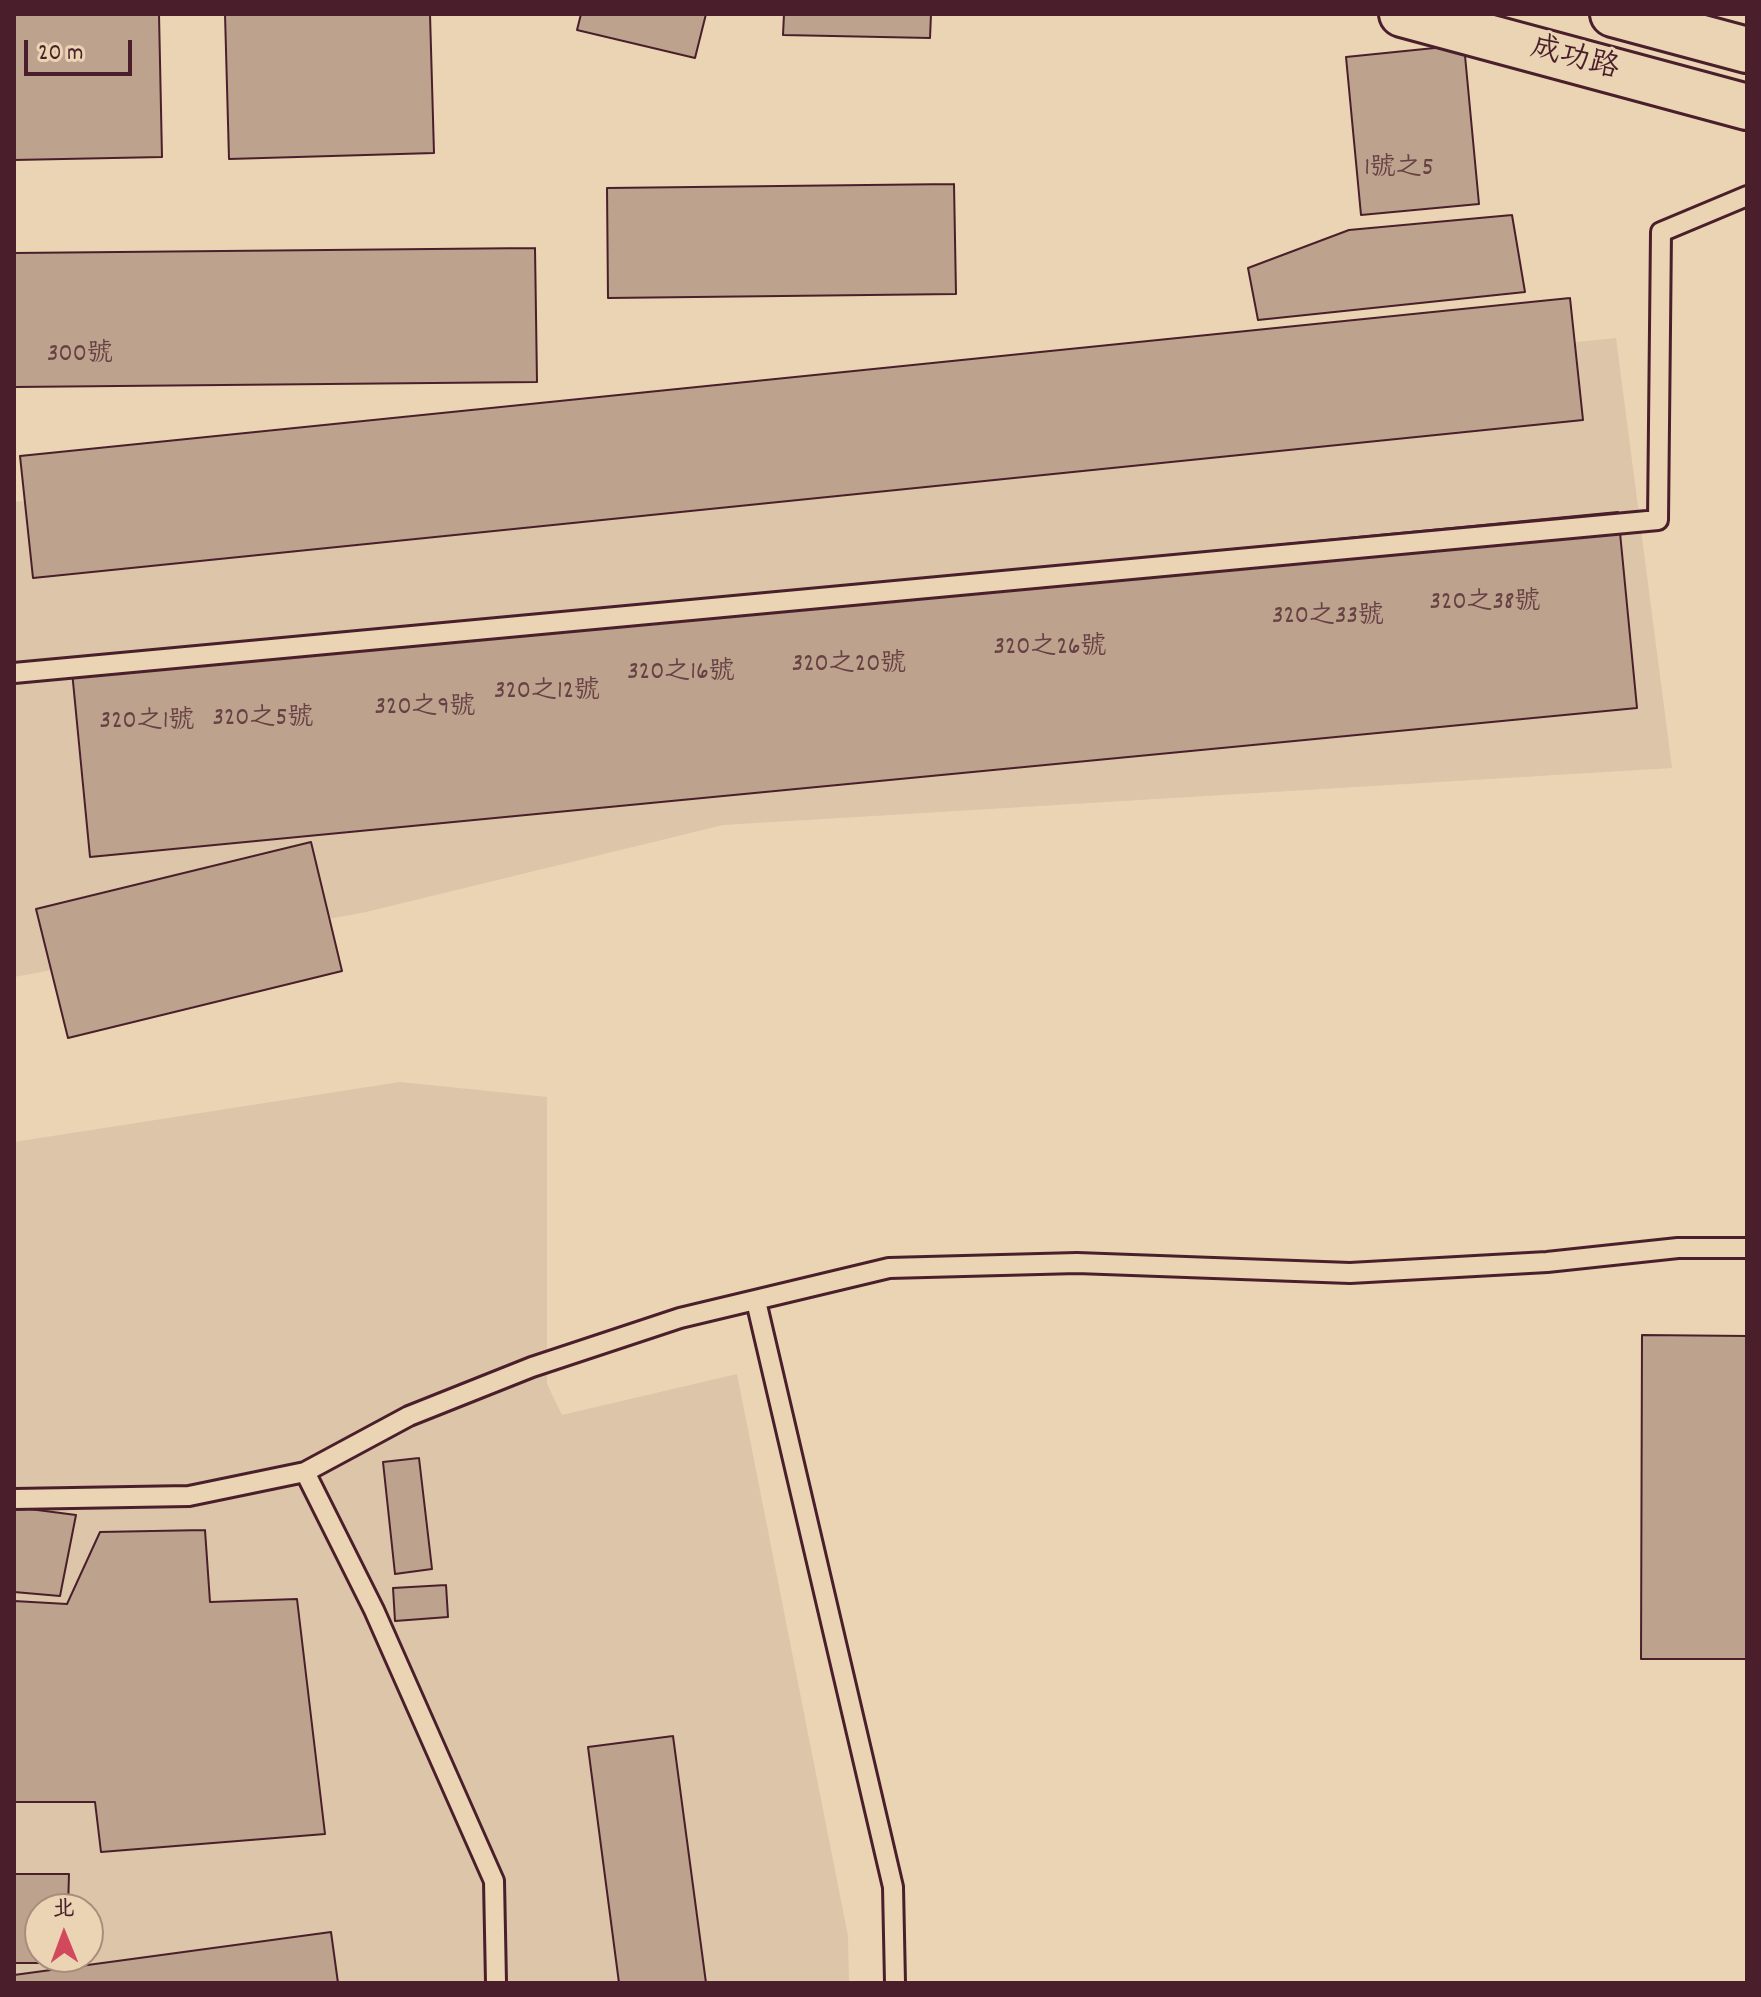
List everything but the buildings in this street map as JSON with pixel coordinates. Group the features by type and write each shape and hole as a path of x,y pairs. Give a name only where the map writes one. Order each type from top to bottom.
{"main road":[{"name":"成功路","path":"1402,14 1747,107"},
{"name":"成功路","path":"1613,14 1747,50"}],"lane":[{"path":"14,673 1658,520 1661,232 1747,196"},
{"path":"14,1499 189,1496 305,1472 409,1416 532,1367 680,1318 889,1268 1077,1263 1350,1273 1547,1262 1678,1248 1747,1248"},
{"path":"756,1301 893,1887 895,1983"},
{"path":"305,1472 374,1610 494,1881 496,1983"}],"shaded area":[{"path":"1616,338 1672,768 723,825 366,912 14,977 14,502"},
{"path":"400,1082 547,1097 547,1384 562,1415 737,1374 848,1936 849,1983 14,1983 14,1142"}]}
